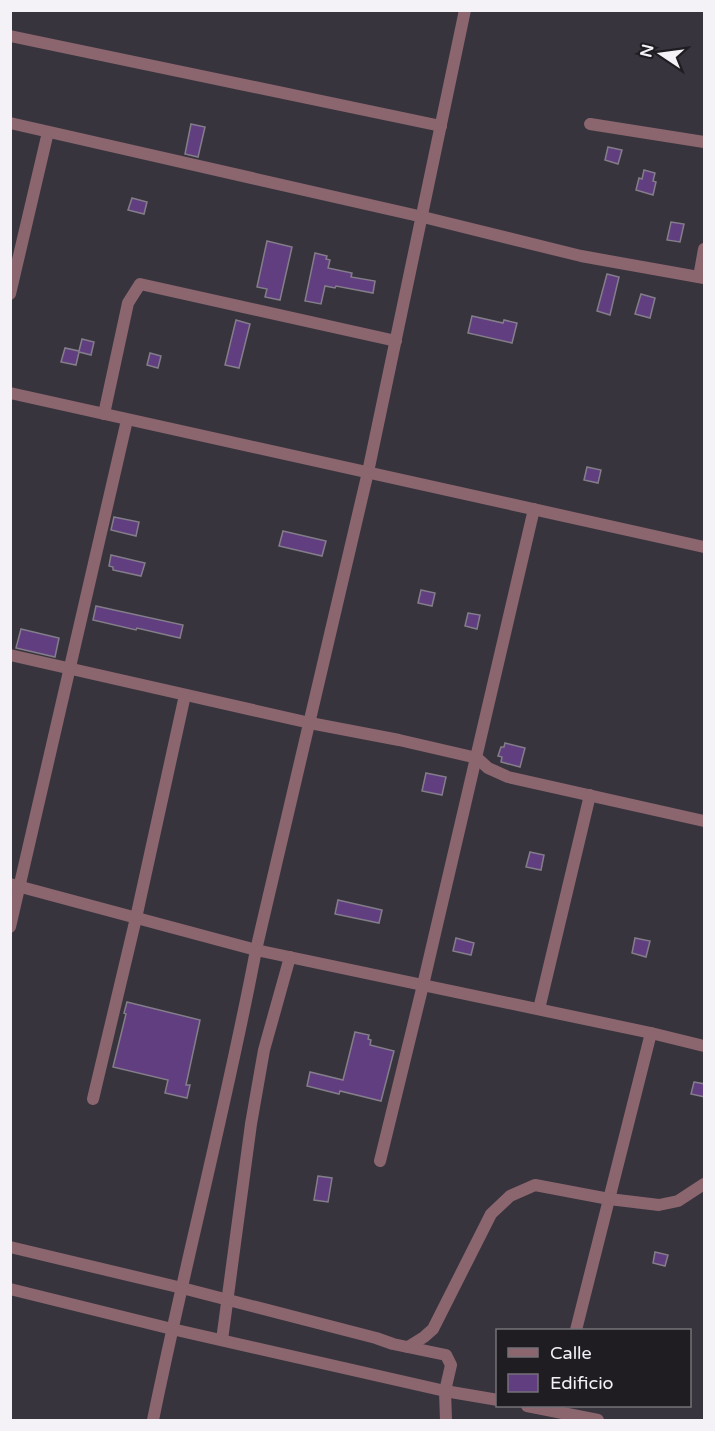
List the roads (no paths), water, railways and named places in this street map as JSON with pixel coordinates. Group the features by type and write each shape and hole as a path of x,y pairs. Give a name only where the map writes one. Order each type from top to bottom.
{"street":[{"path":"153,1420 242,1025 256,950 368,472 465,10"},
{"path":"10,36 441,126"},
{"path":"10,123 423,217 581,256 702,278 705,249"},
{"path":"590,124 705,142"},
{"path":"10,294 48,132"},
{"path":"104,414 128,303 140,284 396,341"},
{"path":"10,393 705,547"},
{"path":"10,927 16,886 70,669 127,420"},
{"path":"380,1161 534,509"},
{"path":"10,655 477,758 488,768 508,777 705,821"},
{"path":"93,1099 185,695"},
{"path":"539,1009 590,795"},
{"path":"16,886 256,950 705,1046"},
{"path":"222,1340 256,1092 264,1050 290,957"},
{"path":"576,1329 651,1033"},
{"path":"408,1347 433,1329 491,1214 510,1196 535,1185 609,1199 659,1205 678,1201 705,1184"},
{"path":"10,1247 182,1288 408,1347 446,1354 451,1365 445,1391 446,1420"},
{"path":"10,1289 172,1329 445,1391 496,1400"},
{"path":"532,1407 598,1420"}]}
